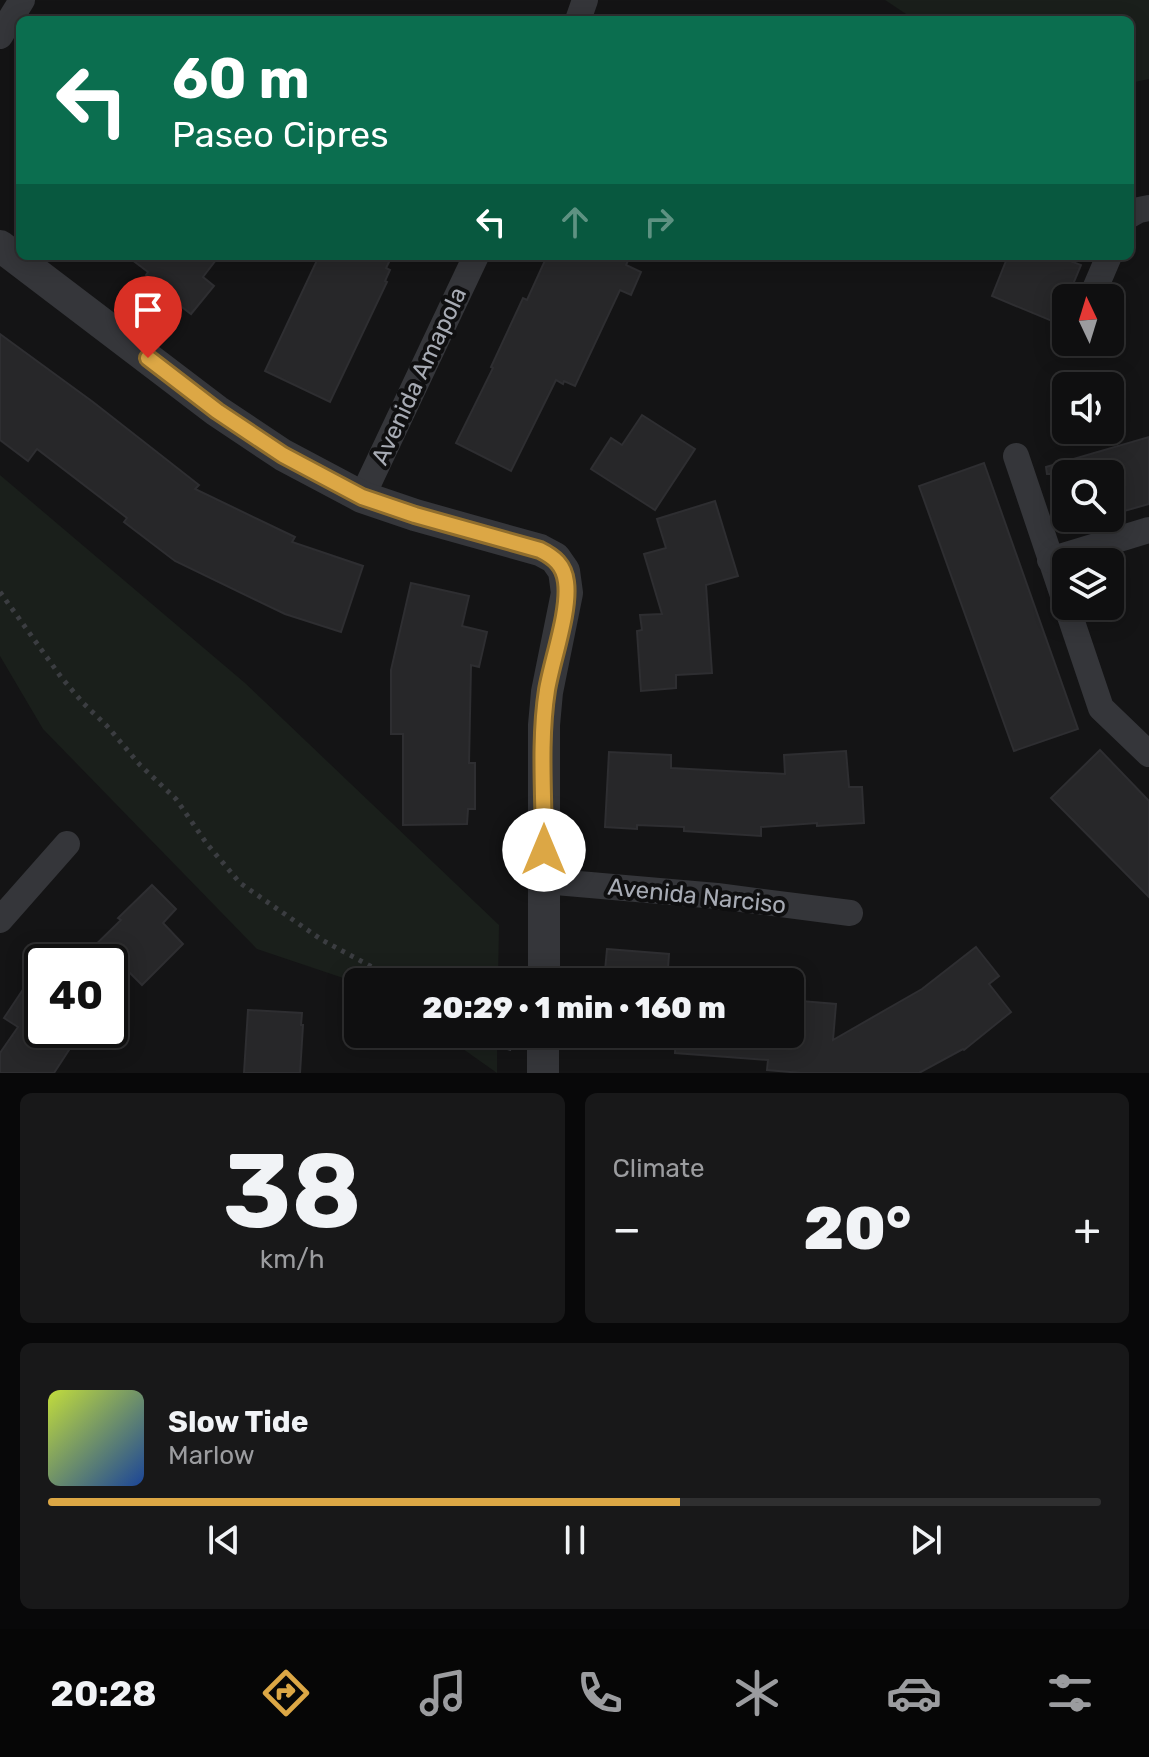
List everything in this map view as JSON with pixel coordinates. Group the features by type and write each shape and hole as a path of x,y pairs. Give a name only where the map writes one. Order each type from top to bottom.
{"street":[{"path":"0,36 22,0"},
{"path":"0,246 16,258"},
{"path":"18,260 217,411 283,455 362,497 540,550 555,558 564,571 567,593 547,692 544,725 544,968"},
{"name":"Avenida Amapola","path":"362,497 474,260"},
{"path":"1097,284 1107,260"},
{"path":"1016,456 1101,708 1149,754"},
{"path":"1050,560 1149,530"},
{"path":"0,920 67,844"},
{"name":"Avenida Narciso","path":"544,881 717,896 850,913"},
{"path":"543,1048 543,1073"}],"path":[{"path":"0,592 68,686 140,765 176,799 207,844 240,883 322,940 374,968"}],"shaded area":[{"path":"885,0 1149,0 1149,79 1134,82 1134,16 909,16"},
{"path":"0,475 245,683 499,925 498,968 344,968 344,978 257,949 43,729 0,656"},
{"path":"462,1048 497,1048 497,1073"}],"building":[{"path":"132,260 216,260 203,277 214,286 191,314 153,285 155,283 146,275 148,272"},
{"path":"317,260 390,260 386,268 390,270 387,282 330,402 265,371"},
{"path":"545,260 628,260 626,265 641,272 631,295 620,290 575,386 556,380 511,471 456,443 523,298 527,300"},
{"path":"1006,260 1068,260 1081,265 1073,284 1052,284 1052,321 992,296"},
{"path":"0,334 199,485 195,489 295,537 292,542 363,566 341,632 285,614 175,561 124,522 127,518 37,449 28,461 0,440"},
{"path":"642,415 695,449 655,510 591,469 611,438 622,445"},
{"path":"1149,437 1149,504 1124,511 1124,460 1070,460"},
{"path":"984,463 1078,729 1014,751 919,486"},
{"path":"1052,465 1052,474 1047,474 1046,467"},
{"path":"715,501 738,576 706,585 712,673 676,675 676,688 641,691 637,631 642,630 640,615 662,614 644,554 666,548 657,519"},
{"path":"411,583 469,596 462,626 487,632 479,667 471,665 469,763 475,763 475,809 468,809 467,824 403,825 403,734 391,734 391,670"},
{"path":"1100,750 1149,801 1149,897 1051,798"},
{"path":"846,751 849,787 862,787 864,823 761,827 761,836 684,831 684,827 605,827 609,752 671,755 671,768 785,774 784,755"},
{"path":"152,885 176,909 163,923 183,944 142,985 128,971 128,944 96,944 121,920 118,918"},
{"path":"976,947 999,976 989,984 1011,1012 964,1050 919,1073 802,1073 767,1070 768,1060 675,1053 675,1048 804,1048 804,1001 836,1004 833,1040 922,989"},
{"path":"607,949 669,954 668,968 605,968"},
{"path":"24,988 24,1048 70,1048 54,1073 0,1073 0,1053 18,1027 4,1018"},
{"path":"248,1010 302,1013 300,1073 244,1073"}],"route":[{"path":"148,358 217,411 283,455 362,497 540,550 555,558 564,571 567,593 547,692 544,725 544,850"}]}
